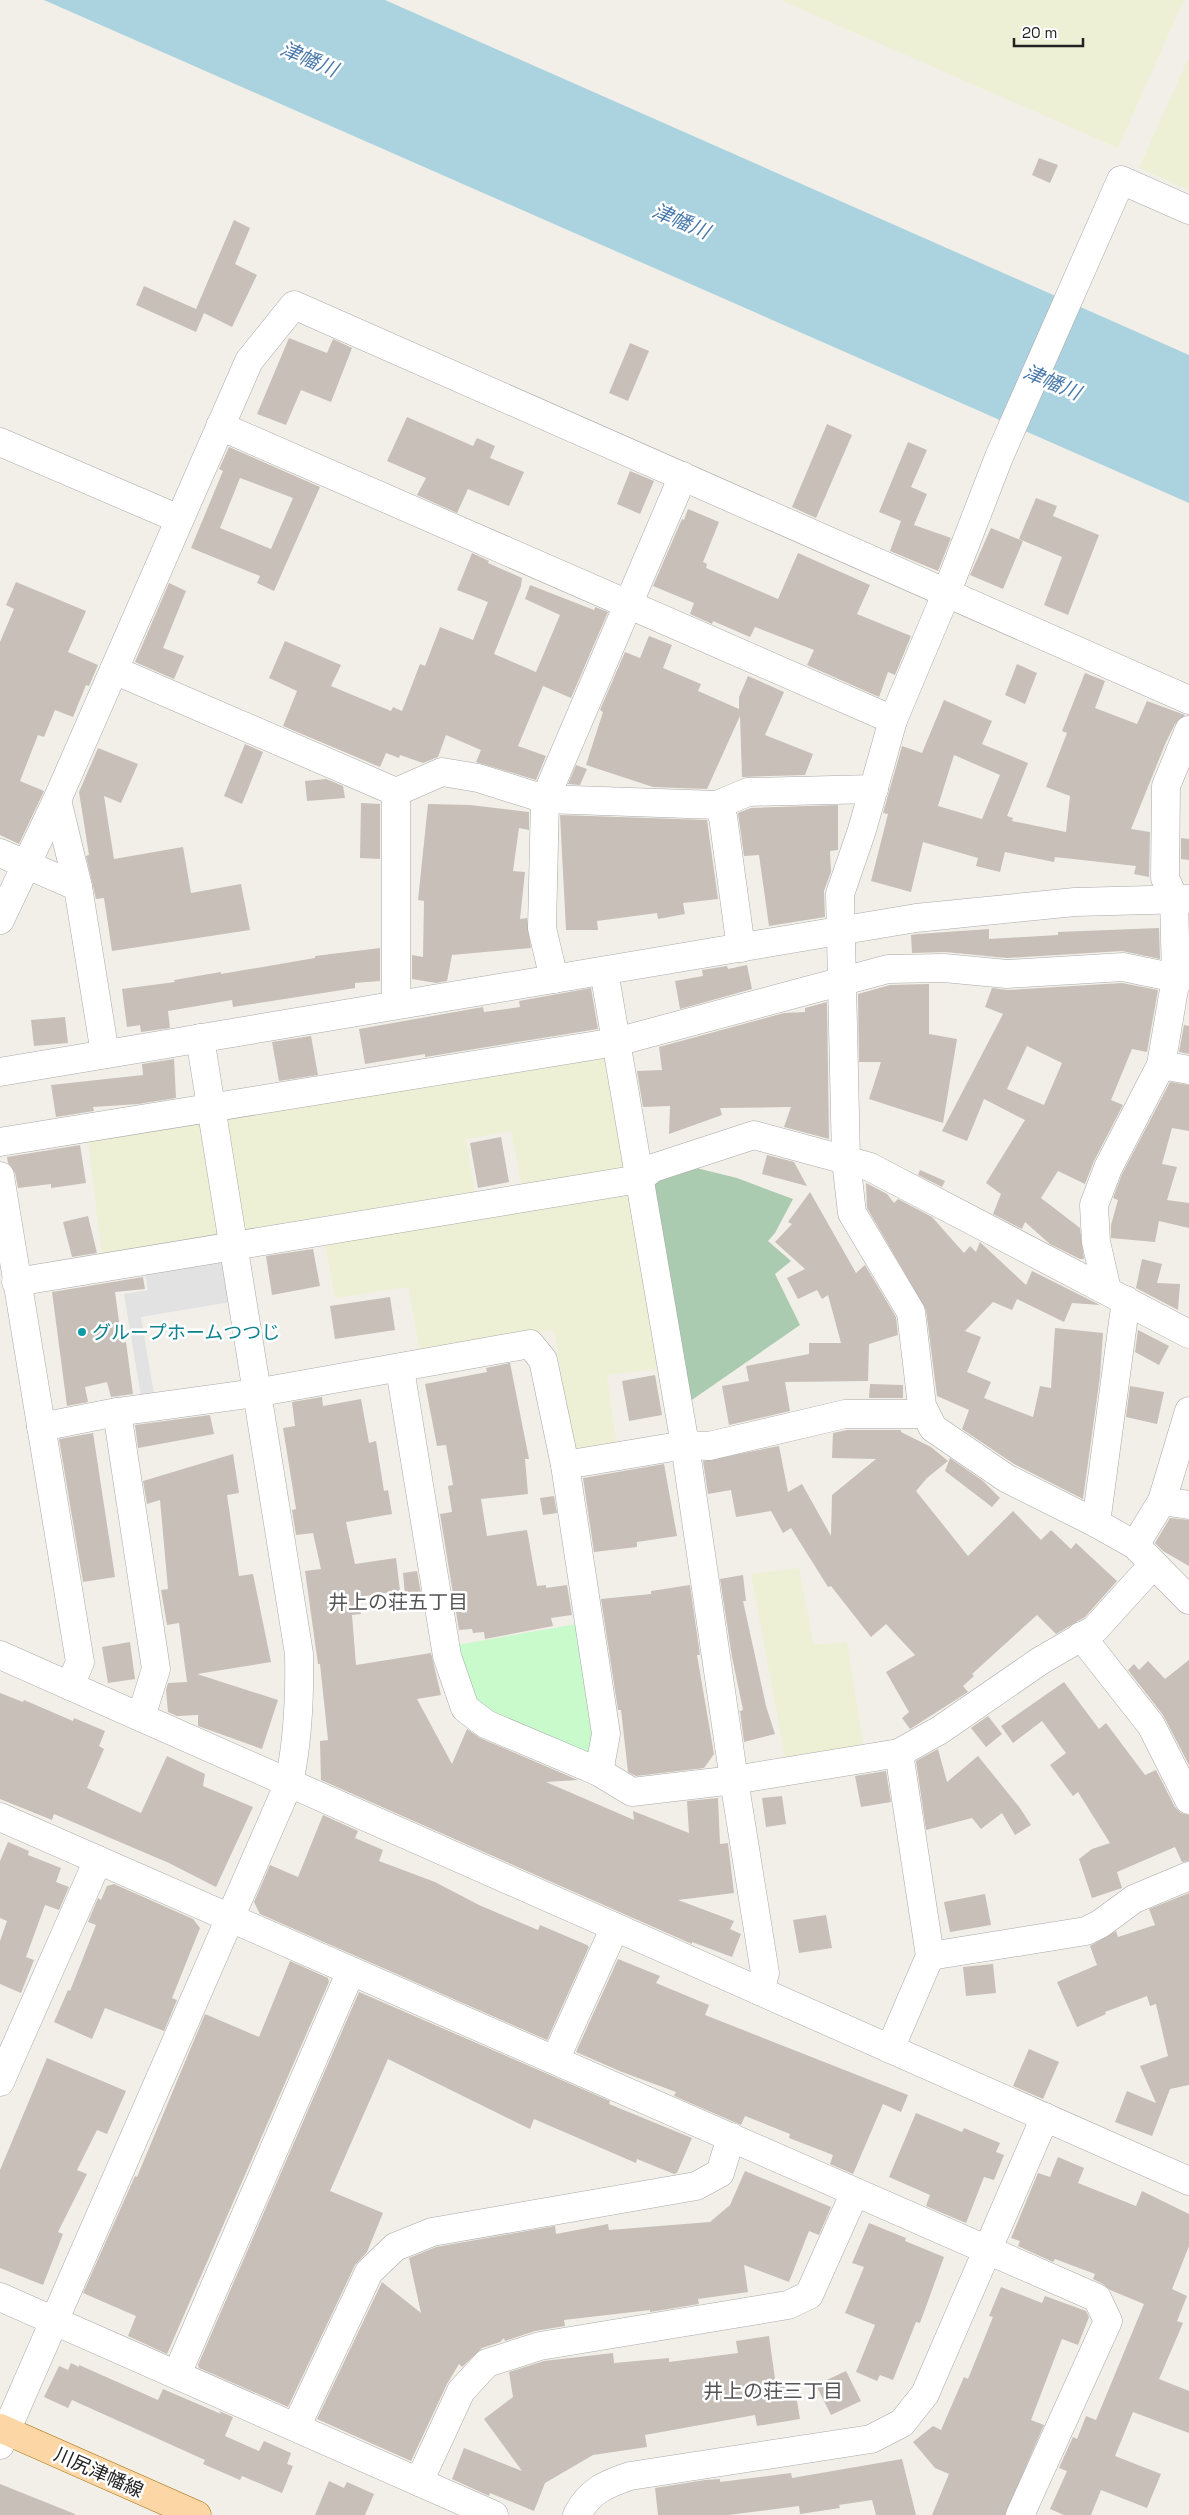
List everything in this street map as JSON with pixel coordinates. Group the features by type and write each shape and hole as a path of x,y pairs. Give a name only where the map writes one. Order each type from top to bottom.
{"main road":[{"name":"川尻津幡線","path":"2,2435 197,2515"}],"street":[{"path":"1189,210 1121,180 999,457 946,594 893,720 874,789 840,894 846,1160 852,1213 911,1312 922,1406 933,1428 1006,1478 1096,1523 1144,1555 1189,1600"},
{"path":"0,920 57,800 249,361 294,304 1189,700"},
{"path":"220,426 893,720"},
{"path":"0,442 179,519"},
{"path":"554,979 542,928 545,799 683,476"},
{"path":"114,670 396,792 442,772 478,778 545,799 717,804 748,792 874,789"},
{"path":"1096,1523 1116,1295 1096,1242 1094,1206 1108,1168 1162,1065 1182,977 1182,898 1165,878 1166,786 1189,730"},
{"path":"396,792 396,1006"},
{"path":"57,800 78,887 105,1054"},
{"path":"717,804 723,817 741,948"},
{"path":"0,853 78,887"},
{"path":"0,1072 916,918 1075,902 1182,898"},
{"path":"0,1142 210,1106 616,1042 888,970 944,968 1006,974 1123,967 1182,977"},
{"path":"604,971 685,1445 734,1780 766,1973 760,1991"},
{"path":"2,2435 55,2322 289,1783 295,1754 300,1705 299,1654 255,1393 200,1038"},
{"path":"1162,1065 1189,1070"},
{"path":"16,1282 639,1179 653,1168 754,1135 870,1167 1189,1334"},
{"path":"0,1176 80,1662 70,1686"},
{"path":"41,1427 117,1412 255,1393 400,1369 530,1344 543,1360 565,1465 606,1734 599,1772"},
{"path":"400,1369 447,1656 465,1708 486,1724 599,1772 632,1792 734,1780 899,1753 940,1730 1081,1636 1095,1629 1144,1555 1189,1411"},
{"path":"117,1412 156,1669 141,1717"},
{"path":"565,1465 685,1445 709,1446 845,1414 926,1414"},
{"path":"1162,1501 1189,1505"},
{"path":"1081,1636 1151,1725 1189,1800"},
{"path":"0,1655 1189,2181"},
{"path":"890,2049 930,1956 899,1753"},
{"path":"0,1816 1098,2298 1108,2321 1020,2515"},
{"path":"2,2072 98,1860"},
{"path":"930,1956 1086,1931 1100,1924 1134,1899 1189,1876"},
{"path":"555,2060 615,1927"},
{"path":"177,2374 352,1971"},
{"path":"577,2515 582,2505 602,2486 630,2476 870,2439 902,2423 925,2394 1045,2117"},
{"path":"296,2427 369,2272 395,2247 432,2232 696,2186 720,2173 731,2137"},
{"path":"420,2482 461,2391 487,2363 540,2346 788,2305 809,2295 856,2192"},
{"path":"0,2297 494,2515"}],"green space":[{"path":"780,0 1184,0 1118,148"},
{"path":"1189,57 1189,190 1139,168"},
{"path":"611,1049 634,1175 523,1193 511,1131 466,1139 476,1199 237,1239 220,1112"},
{"path":"205,1111 225,1240 102,1257 87,1132"},
{"path":"684,1165 737,1178 793,1199 775,1233 768,1241 791,1261 775,1274 800,1325 686,1404 651,1176"},
{"path":"633,1188 664,1368 607,1375 617,1447 574,1453 554,1330 420,1352 408,1287 335,1298 324,1239"},
{"path":"799,1568 814,1645 847,1642 864,1747 786,1763 751,1574"},
{"path":"583,1623 600,1733 593,1765 470,1702 451,1646"}],"shaded area":[{"path":"223,1253 231,1302 141,1317 154,1394 141,1396 124,1294 148,1290 144,1267"}],"water":[{"name":"津幡川","path":"44,0 385,0 1189,355 1189,503"}],"building":[{"path":"1039,158 1058,165 1050,183 1032,175"},
{"path":"234,220 250,228 235,264 257,275 232,327 204,313 196,332 136,305 144,286 196,309"},
{"path":"289,338 327,353 333,339 352,348 331,402 301,390 286,425 257,414"},
{"path":"630,343 649,351 628,401 609,393"},
{"path":"407,417 473,446 477,438 495,446 490,458 524,472 509,506 468,489 457,513 417,495 426,478 387,461"},
{"path":"827,424 852,435 816,518 792,507"},
{"path":"908,442 927,450 911,487 927,494 914,525 951,538 938,571 890,551 901,521 879,512"},
{"path":"229,447 320,487 274,591 257,583 260,576 191,548 223,471 219,469","holes":["240,478 293,498 271,549 220,528"]},
{"path":"630,471 654,481 640,514 617,504"},
{"path":"1036,498 1057,506 1053,516 1099,535 1068,615 1044,605 1062,557 1019,539"},
{"path":"688,509 719,522 703,562 707,564 706,568 778,599 798,553 870,585 857,614 911,636 895,675 888,672 879,697 807,665 814,650 755,627 750,637 713,621 712,624 690,614 694,603 653,586"},
{"path":"991,528 1023,541 1003,589 970,575"},
{"path":"472,553 489,561 488,563 522,578 521,586 494,654 536,672 560,615 525,599 530,585 594,610 595,607 608,612 571,698 543,686 518,746 546,756 536,780 476,762 481,750 446,735 438,757 423,763 400,755 399,758 386,753 380,767 283,726 297,691 269,678 285,641 341,665 331,686 391,711 393,707 402,711 420,664 425,666 440,627 473,640 488,602 457,590"},
{"path":"16,582 86,611 68,652 98,665 89,686 86,685 73,717 55,710 44,737 38,735 20,781 44,791 19,844 0,835 0,642 14,609 6,605"},
{"path":"169,583 186,591 163,648 184,656 174,679 135,662"},
{"path":"649,636 672,645 663,668 701,684 698,691 739,709 739,697 748,676 784,692 765,735 813,754 805,775 742,777 740,716 707,789 653,787 586,765 603,712 600,710 625,652 640,658"},
{"path":"1017,664 1037,673 1025,704 1005,695"},
{"path":"1085,673 1105,681 1095,708 1137,724 1147,701 1185,715 1175,724 1166,742 1131,829 1150,832 1149,877 1134,874 1136,866 1055,857 1054,862 1005,852 1000,872 976,866 978,858 923,842 911,892 871,881 888,814 883,813 902,746 922,753 944,700 992,721 982,744 1028,763 1007,816 1013,818 1012,821 1066,832 1070,796 1046,787 1067,733 1062,731","holes":["954,755 1000,775 982,819 938,806"]},
{"path":"245,744 263,752 242,804 224,796"},
{"path":"98,748 138,764 121,803 104,796 114,859 183,847 191,893 241,884 250,930 112,951 104,898 96,899 86,856 89,855 79,792"},
{"path":"576,765 587,769 580,785 568,784"},
{"path":"326,779 343,786 345,798 307,801 305,781"},
{"path":"361,803 380,804 380,859 360,858"},
{"path":"428,804 470,805 529,812 529,830 519,828 513,871 525,872 520,919 527,918 531,948 452,955 447,981 436,983 412,979 412,955 423,957 424,901 418,900"},
{"path":"838,805 838,850 830,851 831,872 824,891 825,917 769,926 759,855 744,856 738,813 751,808"},
{"path":"560,815 707,820 718,899 683,903 685,914 658,919 657,913 597,921 598,930 566,930"},
{"path":"1181,838 1189,839 1189,860 1181,859"},
{"path":"1159,928 1160,959 1122,951 1007,958 945,952 912,953 911,935 918,934 989,929 989,939 1058,935 1058,932"},
{"path":"380,948 380,981 355,983 355,988 233,1007 232,1000 168,1011 170,1028 141,1032 140,1025 127,1027 122,989 175,982 174,980 315,958 315,956"},
{"path":"747,965 752,989 680,1009 675,981 703,976 702,970 727,966 728,969"},
{"path":"1122,983 1158,990 1147,1052 1132,1049 1111,1100 1123,1105 1094,1161 1085,1184 1058,1171 1041,1198 1080,1228 1084,1259 1080,1259 1050,1244 1025,1222 1022,1229 993,1214 1001,1194 986,1183 1025,1120 984,1099 967,1141 942,1131 1003,1014 985,1007 992,988 1008,990","holes":["1027,1046 1062,1063 1044,1105 1007,1089"]},
{"path":"929,984 929,1034 957,1039 943,1123 869,1099 881,1062 859,1062 858,994 890,985"},
{"path":"591,988 598,1029 425,1057 425,1054 365,1064 359,1029 483,1007 484,1012 520,1007 519,1001"},
{"path":"827,1002 829,1139 784,1127 791,1107 720,1108 722,1115 669,1134 670,1106 643,1107 637,1071 662,1070 659,1047 784,1013 805,1012 805,1008"},
{"path":"65,1017 68,1043 34,1046 31,1020"},
{"path":"1184,1025 1189,1026 1189,1054 1179,1052"},
{"path":"311,1036 318,1075 279,1081 272,1042"},
{"path":"174,1059 176,1098 138,1104 93,1107 94,1111 56,1117 51,1085 143,1075 142,1064"},
{"path":"1170,1082 1189,1085 1189,1131 1172,1128 1162,1164 1177,1167 1167,1200 1189,1203 1189,1228 1159,1221 1155,1242 1111,1238 1111,1225 1118,1200 1113,1198 1122,1174"},
{"path":"501,1137 509,1182 478,1188 470,1143"},
{"path":"80,1145 86,1183 51,1188 51,1184 18,1188 15,1173 8,1163 7,1157"},
{"path":"767,1155 794,1162 807,1186 762,1174"},
{"path":"920,1170 945,1181 942,1187 918,1175"},
{"path":"866,1183 887,1194 894,1203 898,1199 932,1217 964,1253 970,1246 976,1252 980,1242 1026,1285 1032,1271 1100,1305 1072,1303 1064,1322 1017,1299 1012,1310 993,1302 965,1331 981,1337 967,1372 991,1382 984,1398 1033,1417 1040,1386 1051,1388 1055,1328 1103,1333 1100,1376 1083,1499 1014,1464 962,1429 969,1410 937,1396 926,1310 867,1208"},
{"path":"810,1192 856,1273 865,1265 896,1317 898,1335 869,1344 868,1381 785,1382 790,1411 729,1425 722,1386 749,1381 746,1366 809,1354 809,1343 841,1343 828,1295 822,1299 817,1290 798,1299 787,1278 805,1269 775,1242 792,1224 788,1222"},
{"path":"88,1216 97,1253 72,1257 63,1222"},
{"path":"313,1249 320,1286 272,1295 266,1256"},
{"path":"1142,1259 1162,1264 1157,1283 1180,1284 1178,1310 1136,1288"},
{"name":"グループホームつつじ","path":"143,1277 145,1289 115,1292 122,1343 126,1342 133,1394 111,1397 107,1382 85,1387 88,1402 67,1406 52,1292"},
{"path":"390,1297 395,1330 335,1339 330,1306"},
{"path":"1138,1330 1169,1346 1159,1365 1135,1352"},
{"path":"510,1363 529,1459 525,1459 528,1494 481,1499 487,1536 527,1530 537,1586 546,1585 546,1588 567,1585 572,1615 551,1618 553,1626 485,1639 484,1632 473,1633 472,1629 459,1630 440,1514 452,1512 448,1486 453,1485 446,1445 437,1446 425,1384 487,1372 486,1368"},
{"path":"655,1375 662,1415 629,1421 622,1381"},
{"path":"870,1384 903,1385 903,1398 869,1398"},
{"path":"1130,1386 1164,1392 1157,1424 1126,1417"},
{"path":"322,1397 323,1406 361,1399 369,1443 376,1441 384,1491 388,1490 392,1514 346,1522 355,1564 396,1558 400,1591 358,1597 361,1614 352,1615 356,1665 431,1653 441,1695 417,1699 452,1764 467,1729 480,1738 578,1780 546,1782 634,1820 633,1811 689,1833 687,1801 718,1798 720,1844 728,1843 734,1893 678,1900 734,1921 730,1929 741,1934 732,1957 692,1942 692,1944 321,1780 320,1741 328,1740 320,1664 318,1664 305,1571 321,1569 313,1533 296,1535 292,1510 296,1509 283,1428 295,1426 292,1402"},
{"path":"210,1415 214,1434 138,1448 135,1425"},
{"path":"847,1430 901,1430 901,1432 931,1447 948,1461 927,1478 916,1491 968,1556 1013,1511 1041,1540 1051,1530 1071,1549 1076,1543 1117,1581 1085,1617 1056,1634 1037,1615 972,1674 974,1676 963,1686 968,1692 910,1729 902,1718 909,1712 886,1672 915,1655 886,1624 871,1637 831,1586 828,1587 791,1528 783,1533 771,1511 736,1517 731,1490 708,1494 703,1461 779,1446 788,1492 802,1484 831,1536 832,1495 876,1459 832,1458 833,1433"},
{"path":"93,1433 115,1577 83,1582 59,1439"},
{"path":"233,1454 239,1493 227,1495 239,1576 253,1574 271,1662 197,1674 278,1700 262,1749 198,1726 198,1715 177,1716 168,1712 166,1690 168,1683 187,1682 179,1623 167,1625 161,1590 168,1589 160,1500 147,1504 143,1481"},
{"path":"950,1458 983,1481 1000,1498 992,1507 945,1471"},
{"path":"664,1464 677,1536 637,1542 637,1547 594,1552 583,1478"},
{"path":"554,1496 557,1513 543,1515 540,1498"},
{"path":"1170,1518 1189,1520 1189,1566 1163,1551 1155,1543"},
{"path":"417,1571 421,1593 405,1595 403,1573"},
{"path":"743,1575 746,1601 743,1601 766,1706 775,1734 744,1742 740,1711 743,1710 732,1657 720,1579"},
{"path":"690,1585 700,1655 697,1655 714,1754 704,1768 636,1776 628,1772 621,1710 618,1710 601,1599 651,1594 651,1591"},
{"path":"130,1642 135,1679 108,1683 102,1647"},
{"path":"1189,1660 1189,1765 1163,1715 1128,1670 1134,1664 1139,1670 1148,1661 1165,1679"},
{"path":"1064,1682 1099,1729 1106,1723 1145,1775 1156,1770 1175,1807 1181,1813 1189,1815 1189,1861 1182,1862 1175,1847 1117,1872 1122,1888 1092,1898 1079,1859 1092,1849 1110,1843 1078,1792 1073,1796 1050,1765 1066,1753 1042,1721 1013,1743 1001,1726"},
{"path":"0,1693 23,1702 24,1700 73,1721 74,1718 105,1731 99,1746 104,1749 87,1788 141,1813 167,1756 205,1774 203,1786 253,1807 216,1887 169,1863 54,1814 52,1820 0,1799"},
{"path":"988,1716 1002,1734 986,1747 971,1728"},
{"path":"938,1749 947,1782 978,1756 1020,1808 1031,1825 1015,1835 1002,1813 981,1829 972,1818 926,1830 916,1761"},
{"path":"886,1771 891,1802 861,1807 855,1776"},
{"path":"782,1796 786,1824 766,1827 762,1798"},
{"path":"323,1815 358,1831 355,1838 383,1850 379,1861 435,1882 479,1905 538,1930 540,1925 589,1947 547,2040 260,1914 254,1902 270,1865 298,1877"},
{"path":"8,1842 29,1851 28,1855 61,1868 56,1882 69,1887 59,1910 45,1905 26,1957 34,1960 21,1993 0,1984 0,1941 7,1921 0,1918 0,1861"},
{"path":"114,1884 193,1919 200,1928 172,1998 177,2000 164,2031 105,2008 92,2039 54,2022 68,1990 70,1991 96,1925 88,1922 98,1898 101,1900 107,1886"},
{"path":"1189,1893 1189,2085 1170,2089 1152,2136 1115,2122 1127,2091 1156,2103 1140,2066 1168,2056 1156,2004 1150,2006 1147,1996 1105,2012 1106,2014 1077,2027 1057,1982 1097,1965 1090,1946 1116,1931 1118,1937 1155,1925 1149,1909"},
{"path":"985,1894 991,1925 950,1932 944,1902"},
{"path":"826,1915 832,1948 799,1953 793,1920"},
{"path":"618,1959 660,1976 656,1983 709,2005 705,2015 908,2095 901,2112 883,2104 853,2174 830,2164 833,2155 789,2138 790,2134 745,2116 741,2125 674,2096 676,2092 576,2052"},
{"path":"290,1961 328,1978 329,1982 167,2354 128,2336 136,2316 83,2293 135,2176 137,2177 205,2014 259,2037"},
{"path":"993,1964 996,1993 966,1996 963,1967"},
{"path":"359,1992 610,2101 609,2104 692,2138 677,2173 674,2174 637,2159 636,2163 534,2119 530,2129 388,2059 330,2191 383,2213 367,2252 355,2265 288,2407 199,2368 198,2365"},
{"path":"1029,2049 1059,2062 1043,2099 1013,2086"},
{"path":"47,2058 126,2091 107,2134 97,2130 77,2170 87,2174 58,2232 63,2234 43,2285 0,2268 0,2170"},
{"path":"916,2113 962,2132 964,2128 1000,2143 996,2152 1004,2155 994,2180 984,2177 966,2223 926,2206 930,2195 889,2177"},
{"path":"1058,2157 1084,2168 1078,2183 1136,2206 1142,2191 1189,2214 1189,2246 1172,2289 1187,2296 1177,2321 1183,2323 1159,2379 1189,2391 1189,2433 1133,2412 1115,2456 1161,2474 1147,2508 1101,2490 1091,2515 1064,2515 1050,2509 1067,2471 1059,2468 1073,2437 1077,2439 1086,2416 1096,2420 1144,2304 1110,2290 1093,2279 1095,2274 1055,2259 1053,2262 1018,2246 1020,2241 1011,2238 1038,2173 1050,2177"},
{"path":"745,2171 831,2207 819,2235 809,2231 789,2282 744,2265 748,2292 698,2299 699,2304 650,2312 650,2310 564,2320 565,2326 535,2331 505,2341 504,2338 500,2342 482,2348 462,2367 459,2364 447,2384 411,2461 317,2419 382,2282 421,2313 409,2258 436,2247 555,2226 556,2234 608,2224 609,2230 710,2222 730,2205"},
{"path":"869,2223 906,2238 905,2241 944,2257 920,2323 916,2322 893,2380 880,2375 877,2381 856,2372 875,2325 845,2313 864,2267 852,2263"},
{"path":"1001,2287 1042,2303 1045,2296 1086,2311 1089,2317 1078,2345 1062,2339 1031,2420 1044,2425 1005,2515 932,2515 949,2474 935,2468 913,2442 933,2426 941,2430 964,2377 968,2379 993,2317 989,2316"},
{"path":"769,2336 776,2386 794,2383 800,2419 757,2426 755,2415 645,2435 647,2447 593,2455 545,2483 534,2511 490,2493 489,2496 452,2479 464,2448 522,2471 484,2419 513,2397 509,2372 544,2361 613,2353 614,2363 669,2358 669,2362 738,2353 736,2341"},
{"path":"71,2363 158,2400 163,2389 221,2414 219,2411 233,2417 225,2436 259,2451 264,2441 291,2453 287,2464 293,2466 282,2493 242,2476 240,2480 203,2464 205,2460 72,2400 68,2408 44,2397 59,2366 68,2370"},
{"path":"846,2371 861,2401 831,2415 816,2385"},
{"path":"902,2459 916,2515 876,2515 872,2500 839,2505 840,2508 800,2514 799,2506 728,2515 658,2515 655,2488 705,2480 720,2479 720,2482 791,2473 792,2478"},
{"path":"329,2481 344,2488 347,2482 374,2494 365,2515 315,2515"},
{"path":"0,2484 75,2514 75,2515 0,2515"}],"place":[{"name":"グループホームつつじ","path":"82,1332"}],"district":[{"name":"井上の荘五丁目","path":"398,1602"},
{"name":"井上の荘三丁目","path":"773,2391"}]}
